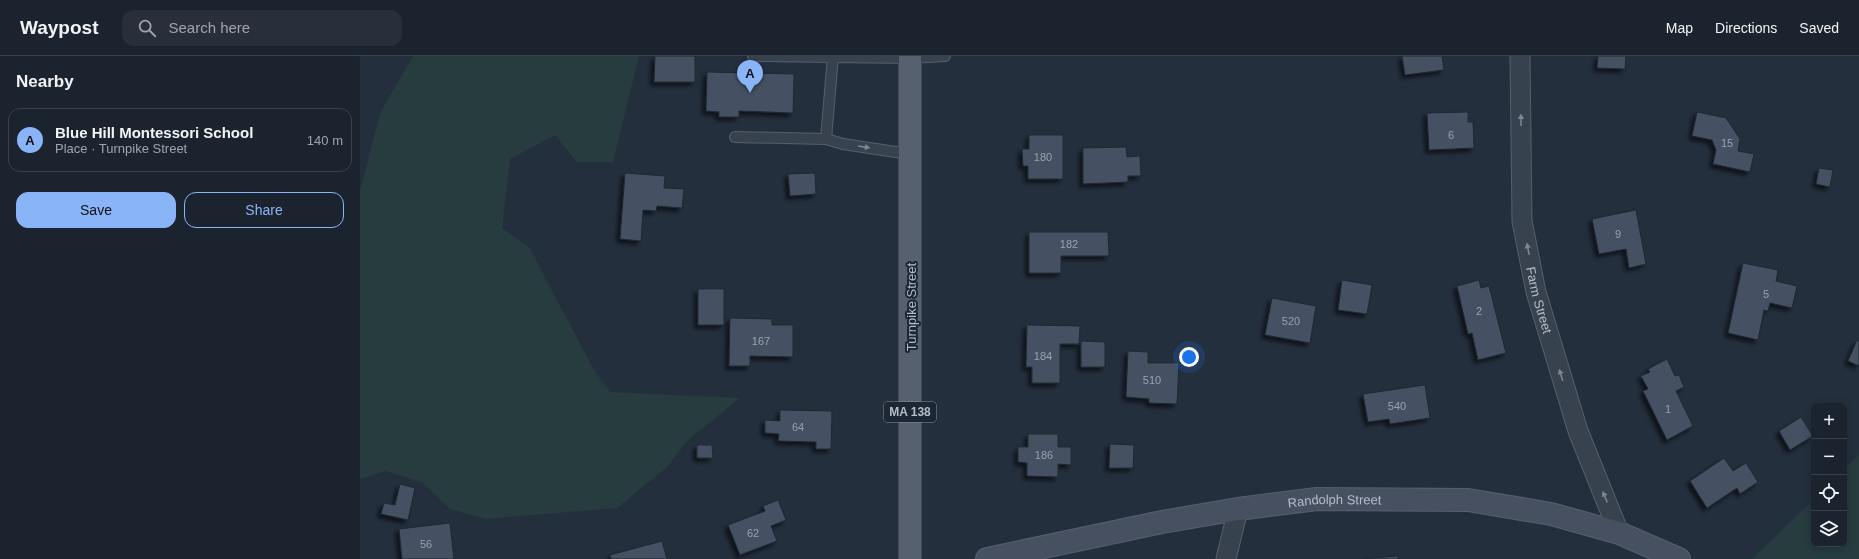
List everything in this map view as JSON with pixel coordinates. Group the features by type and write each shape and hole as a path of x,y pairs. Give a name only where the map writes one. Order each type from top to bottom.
{"main road":[{"name":"Turnpike Street","path":"910,57 910,559"},
{"name":"Randolph Street","path":"987,559 1162,522 1238,509 1316,499 1468,500 1551,514 1619,533 1678,559"}],"street":[{"name":"Farm Street","path":"1520,56 1522,221 1536,292 1578,431 1619,533"},
{"path":"1226,559 1238,509"}],"lane":[{"path":"753,56 945,56"},
{"path":"826,139 833,56"},
{"path":"735,138 826,139 843,144 909,154"}],"green space":[{"path":"413,56 639,56 613,162 577,162 555,135 510,159 502,228 529,247 594,370 610,392 740,398 688,440 667,467 617,508 485,519 450,509 422,482 385,471 360,479 360,192 380,113"},
{"path":"1859,455 1859,559 1752,559 1811,502 1811,547 1847,547 1847,466"}],"building":[{"path":"655,56 695,56 695,82 654,82"},
{"path":"1402,56 1442,56 1444,70 1405,75"},
{"path":"1598,56 1626,56 1625,69 1597,68"},
{"path":"707,72 794,74 793,113 739,111 739,117 719,117 719,112 706,111"},
{"path":"1468,112 1468,122 1473,122 1474,148 1429,150 1427,113"},
{"path":"1697,112 1726,118 1740,139 1738,151 1754,154 1750,172 1713,164 1716,150 1712,140 1692,136"},
{"path":"1029,135 1063,135 1063,179 1028,179 1028,166 1023,166 1022,149 1029,149"},
{"path":"1126,147 1127,157 1140,156 1141,176 1128,176 1128,182 1083,184 1083,148"},
{"path":"1819,168 1833,170 1830,187 1816,184"},
{"path":"625,173 665,176 664,188 684,189 682,208 657,206 656,211 643,210 641,241 620,239"},
{"path":"815,173 816,194 790,196 788,174"},
{"path":"1636,210 1646,264 1629,268 1626,249 1599,254 1592,219"},
{"path":"1029,232 1108,232 1109,256 1061,256 1061,273 1029,273"},
{"path":"1743,263 1778,270 1776,281 1797,286 1792,308 1770,303 1768,311 1764,310 1758,340 1728,333"},
{"path":"1342,280 1372,285 1367,314 1338,310"},
{"path":"1479,280 1481,288 1489,286 1506,353 1478,360 1472,333 1468,334 1457,286"},
{"path":"698,289 724,289 724,325 698,325"},
{"path":"1272,298 1316,306 1310,343 1265,335"},
{"path":"730,318 772,319 772,325 793,325 793,357 750,356 750,366 729,366"},
{"path":"1027,325 1080,326 1079,344 1060,344 1060,383 1032,383 1032,367 1026,367"},
{"path":"1857,340 1859,341 1859,366 1848,361"},
{"path":"1081,341 1105,342 1105,367 1081,367"},
{"path":"1128,351 1148,352 1148,363 1179,363 1177,404 1149,403 1149,399 1126,397"},
{"path":"1667,359 1675,376 1679,375 1684,387 1676,391 1693,426 1667,440 1643,391 1648,389 1641,376 1650,372 1648,369"},
{"path":"1425,385 1430,418 1390,424 1389,419 1368,422 1363,394"},
{"path":"780,410 832,411 831,449 816,449 816,442 778,441 779,434 765,433 765,420 780,421"},
{"path":"1801,417 1811,433 1811,437 1790,450 1779,431"},
{"path":"1028,434 1058,434 1058,447 1071,447 1071,465 1058,464 1058,477 1027,476 1027,463 1018,462 1018,447 1028,447"},
{"path":"1110,444 1134,445 1133,468 1109,468"},
{"path":"697,445 712,445 713,458 697,458"},
{"path":"1724,458 1733,471 1746,463 1758,482 1740,494 1737,488 1707,508 1690,481"},
{"path":"400,484 415,488 408,520 381,514 384,503 395,505"},
{"path":"778,500 786,520 771,526 777,541 740,555 728,525 765,511 763,506"},
{"path":"450,523 454,559 402,559 399,529"},
{"path":"662,541 667,559 611,559 610,555"},
{"path":"1398,556 1398,559 1361,559"}],"place":[{"name":"Blue Hill Montessori School","path":"750,93"}]}
